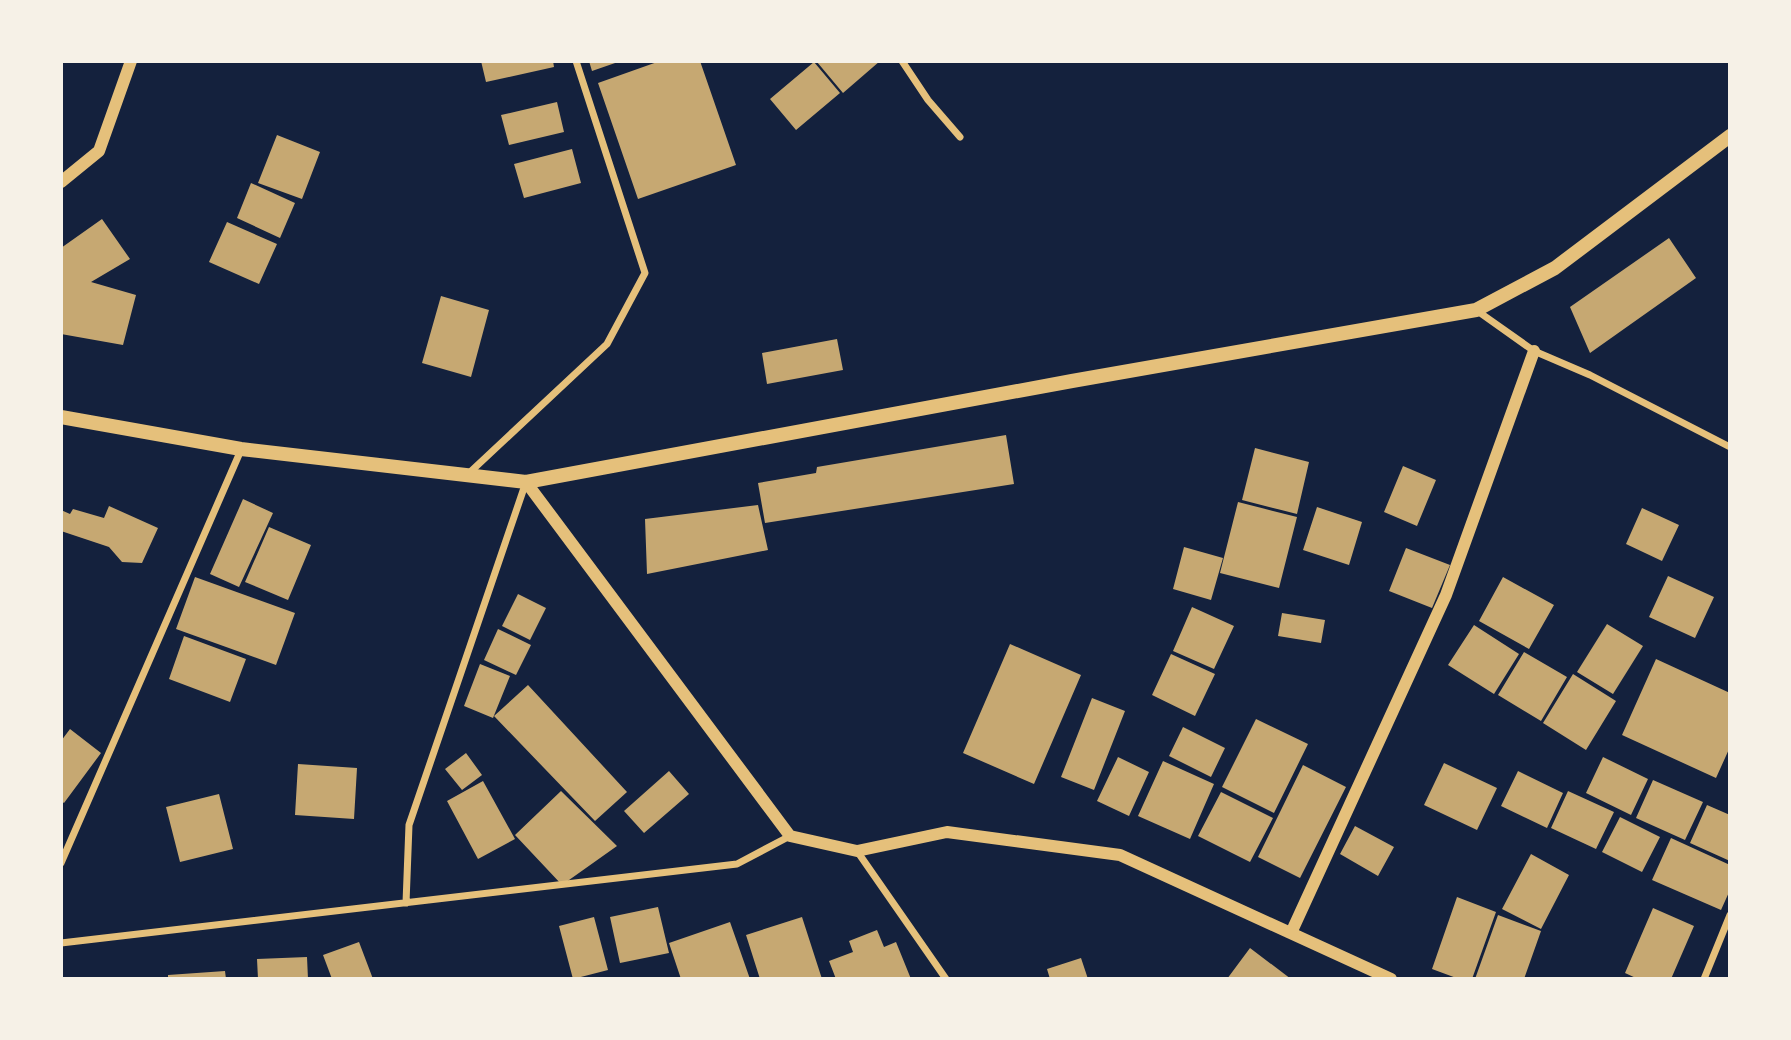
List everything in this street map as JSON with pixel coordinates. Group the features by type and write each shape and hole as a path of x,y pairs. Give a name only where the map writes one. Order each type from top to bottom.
{"main road":[{"path":"61,418 241,449 526,482 1072,381 1476,310 1555,268 1730,135"}],"street":[{"path":"61,182 100,151 131,61"},
{"path":"467,476 607,344 645,273 576,61"},
{"path":"902,61 928,100 960,137"},
{"path":"1476,310 1534,351 1590,375 1730,447"},
{"path":"1292,933 1446,595 1534,351"},
{"path":"61,863 241,449"},
{"path":"526,482 790,836"},
{"path":"406,903 409,825 526,482"},
{"path":"61,943 737,864 790,836 857,851 947,832 1120,855 1391,979"},
{"path":"857,851 946,979"},
{"path":"1704,979 1730,915"}],"building":[{"path":"481,61 553,61 554,67 486,82"},
{"path":"589,61 618,61 618,62 592,71"},
{"path":"660,61 700,61 736,165 638,199 598,83"},
{"path":"880,61 843,93 817,62"},
{"path":"814,62 840,93 796,130 770,99"},
{"path":"557,102 564,132 509,145 501,115"},
{"path":"277,135 320,152 302,199 258,183"},
{"path":"572,149 581,183 524,198 514,164"},
{"path":"251,183 295,203 280,238 237,218"},
{"path":"102,219 130,259 91,282 136,295 123,345 61,334 61,248"},
{"path":"227,222 277,244 259,284 209,262"},
{"path":"1669,238 1696,278 1590,353 1570,307"},
{"path":"441,296 489,310 471,377 422,363"},
{"path":"837,339 843,370 767,384 762,353"},
{"path":"1006,435 1014,484 765,523 758,483 816,473 817,467"},
{"path":"1255,448 1309,462 1297,514 1242,500"},
{"path":"1403,466 1436,480 1417,526 1384,512"},
{"path":"243,499 273,513 239,587 210,574"},
{"path":"1238,502 1297,517 1279,588 1220,573"},
{"path":"758,505 768,550 647,574 645,519"},
{"path":"109,506 158,528 142,563 122,562 109,547 61,531 61,510 70,514 73,509 104,518"},
{"path":"1317,507 1362,522 1349,565 1303,550"},
{"path":"1642,508 1679,525 1662,561 1626,544"},
{"path":"269,527 311,545 288,600 245,582"},
{"path":"1184,547 1223,558 1211,600 1173,589"},
{"path":"1406,548 1450,565 1432,608 1389,591"},
{"path":"1668,576 1714,597 1695,638 1649,617"},
{"path":"195,577 295,613 276,665 176,629"},
{"path":"1503,577 1554,605 1529,649 1479,621"},
{"path":"518,594 546,608 530,640 502,626"},
{"path":"1192,607 1234,626 1214,669 1173,651"},
{"path":"1282,613 1325,620 1321,643 1278,636"},
{"path":"1607,624 1643,646 1613,694 1577,672"},
{"path":"1474,625 1519,654 1494,694 1448,665"},
{"path":"498,629 531,645 516,675 484,660"},
{"path":"184,636 246,659 230,702 169,679"},
{"path":"1010,644 1081,675 1034,784 963,753"},
{"path":"1524,652 1567,677 1541,721 1498,695"},
{"path":"1171,654 1215,674 1195,716 1152,695"},
{"path":"1656,659 1730,693 1730,747 1716,778 1622,735"},
{"path":"480,664 510,676 493,718 464,706"},
{"path":"1573,674 1616,701 1586,750 1543,723"},
{"path":"528,685 627,792 595,821 494,716"},
{"path":"1092,698 1125,711 1094,790 1061,777"},
{"path":"1256,719 1308,744 1274,813 1222,787"},
{"path":"1183,727 1225,748 1211,777 1169,756"},
{"path":"70,729 101,753 64,803 61,801 61,741"},
{"path":"466,753 482,775 462,790 445,769"},
{"path":"1118,757 1149,772 1129,816 1097,801"},
{"path":"1603,757 1648,779 1631,815 1586,793"},
{"path":"1163,761 1214,784 1190,839 1138,816"},
{"path":"1444,763 1497,788 1477,830 1424,805"},
{"path":"298,764 357,768 354,819 295,815"},
{"path":"1303,765 1346,787 1300,878 1258,857"},
{"path":"669,771 689,794 644,833 624,811"},
{"path":"1518,771 1563,793 1547,828 1501,806"},
{"path":"1653,780 1703,802 1685,840 1636,818"},
{"path":"483,781 515,839 478,859 447,801"},
{"path":"561,791 617,846 562,885 515,835"},
{"path":"1568,791 1614,812 1596,849 1551,828"},
{"path":"1221,792 1273,818 1250,862 1198,836"},
{"path":"219,794 233,849 180,862 166,807"},
{"path":"1707,805 1730,815 1730,861 1690,843"},
{"path":"1620,817 1660,837 1642,872 1602,852"},
{"path":"1355,826 1394,847 1378,876 1340,854"},
{"path":"1671,838 1730,865 1730,890 1721,910 1652,880"},
{"path":"1531,854 1569,875 1541,929 1502,909"},
{"path":"1457,897 1496,912 1472,979 1459,979 1432,969"},
{"path":"658,907 669,953 620,963 610,917"},
{"path":"1653,908 1694,926 1671,979 1638,979 1625,973"},
{"path":"1498,915 1541,931 1524,979 1475,979"},
{"path":"594,917 608,970 573,979 559,926"},
{"path":"802,917 822,979 760,979 746,935"},
{"path":"730,922 750,979 681,979 669,943"},
{"path":"877,930 884,947 896,942 911,979 836,979 829,961 853,952 849,941"},
{"path":"359,942 373,979 332,979 323,955"},
{"path":"1250,948 1291,979 1227,979"},
{"path":"307,957 308,979 258,979 257,959"},
{"path":"1081,958 1088,979 1050,979 1047,969"},
{"path":"225,971 226,979 168,979 168,975"}]}
